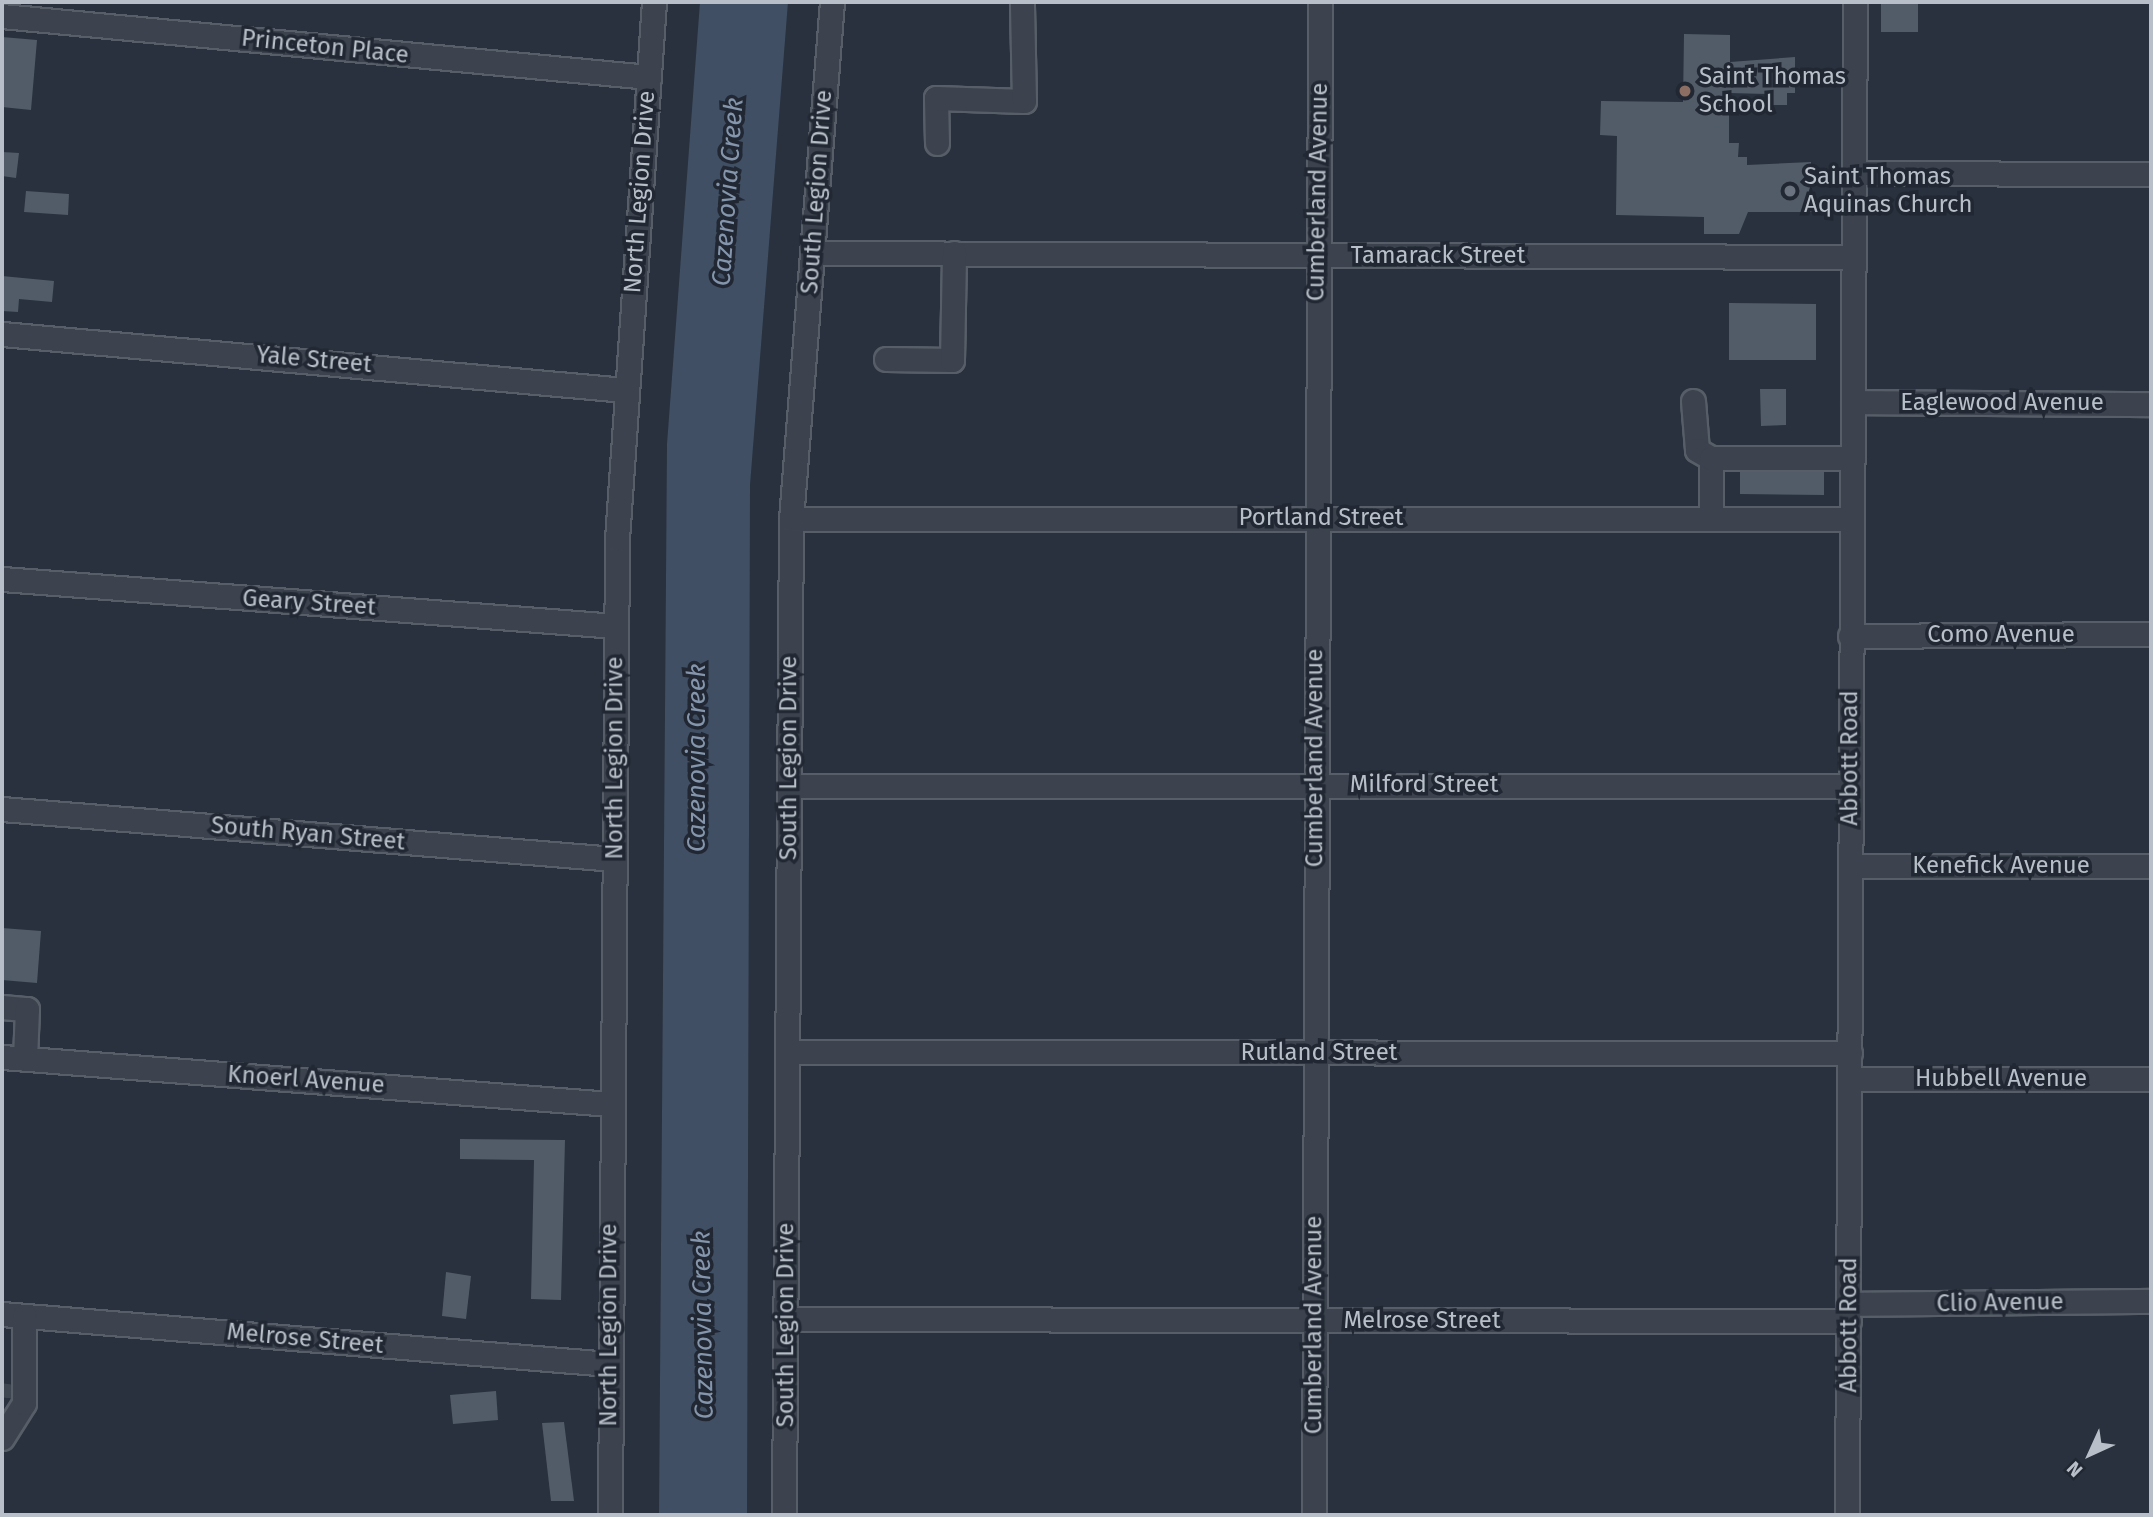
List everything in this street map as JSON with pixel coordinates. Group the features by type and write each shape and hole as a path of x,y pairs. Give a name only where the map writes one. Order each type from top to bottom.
{"street":[{"name":"North Legion Drive","path":"610,1515 610,1104 616,626 625,390 654,2"},
{"name":"South Legion Drive","path":"784,1515 791,519 832,2"},
{"path":"937,142 936,98 1024,101 1022,2"},
{"name":"Cumberland Avenue","path":"1314,1515 1320,2"},
{"name":"Abbott Road","path":"1847,1515 1855,2"},
{"name":"Princeton Place","path":"2,16 42,11 649,77"},
{"path":"1854,173 2151,174"},
{"name":"Tamarack Street","path":"813,253 1853,257"},
{"path":"886,359 952,360 954,253"},
{"name":"Yale Street","path":"2,334 625,390"},
{"path":"1693,401 1697,450 1711,458 1851,458"},
{"name":"Eaglewood Avenue","path":"1853,402 2151,404"},
{"path":"1711,458 1712,518"},
{"name":"Portland Street","path":"791,519 1852,519"},
{"name":"Geary Street","path":"2,579 616,626"},
{"name":"Como Avenue","path":"1850,636 2151,634"},
{"name":"Milford Street","path":"789,786 1850,786"},
{"name":"South Ryan Street","path":"2,809 614,859"},
{"name":"Kenefick Avenue","path":"1850,866 2151,866"},
{"path":"2,1007 27,1009 25,1059"},
{"name":"Rutland Street","path":"788,1052 1850,1053"},
{"name":"Knoerl Avenue","path":"2,1057 610,1104"},
{"name":"Hubbell Avenue","path":"1850,1079 2151,1079"},
{"name":"Clio Avenue","path":"1849,1312 2151,1301"},
{"name":"Melrose Street","path":"786,1319 1314,1321 1849,1312"},
{"path":"10,1410 26,1374 20,1360 13,1315"},
{"name":"Melrose Street","path":"13,1315 609,1364"},
{"path":"10,1410 20,1360"}],"water":[{"name":"Cazenovia Creek","path":"700,2 788,2 750,485 747,1515 659,1515 667,444"}],"building":[{"path":"1881,2 1918,2 1918,32 1881,32"},
{"path":"1684,34 1730,35 1730,62 1795,57 1795,93 1787,93 1787,105 1767,105 1767,94 1729,93 1729,143 1739,143 1738,157 1747,157 1747,165 1811,162 1813,212 1748,212 1739,234 1704,234 1704,217 1616,215 1617,136 1600,135 1601,101 1683,102"},
{"path":"2,37 37,40 31,110 2,107"},
{"path":"2,152 19,153 16,178 2,176"},
{"path":"26,191 69,194 68,215 24,212"},
{"path":"2,276 54,281 52,302 19,299 18,312 2,311"},
{"path":"1729,303 1816,304 1816,360 1729,360"},
{"path":"1760,389 1786,389 1786,425 1761,426"},
{"path":"1740,472 1824,472 1824,495 1740,494"},
{"path":"2,928 41,931 37,983 2,980"},
{"path":"460,1139 565,1140 561,1300 531,1299 534,1160 460,1159"},
{"path":"446,1272 471,1276 466,1319 442,1316"},
{"path":"496,1391 498,1420 453,1424 450,1395"},
{"path":"564,1422 574,1501 551,1501 542,1423"}],"tunnel":[{"path":"10,1398 12,1384"}],"place":[{"name":"Saint Thomas School","path":"1685,91"},
{"name":"Saint Thomas Aquinas Church","path":"1790,191"}]}
